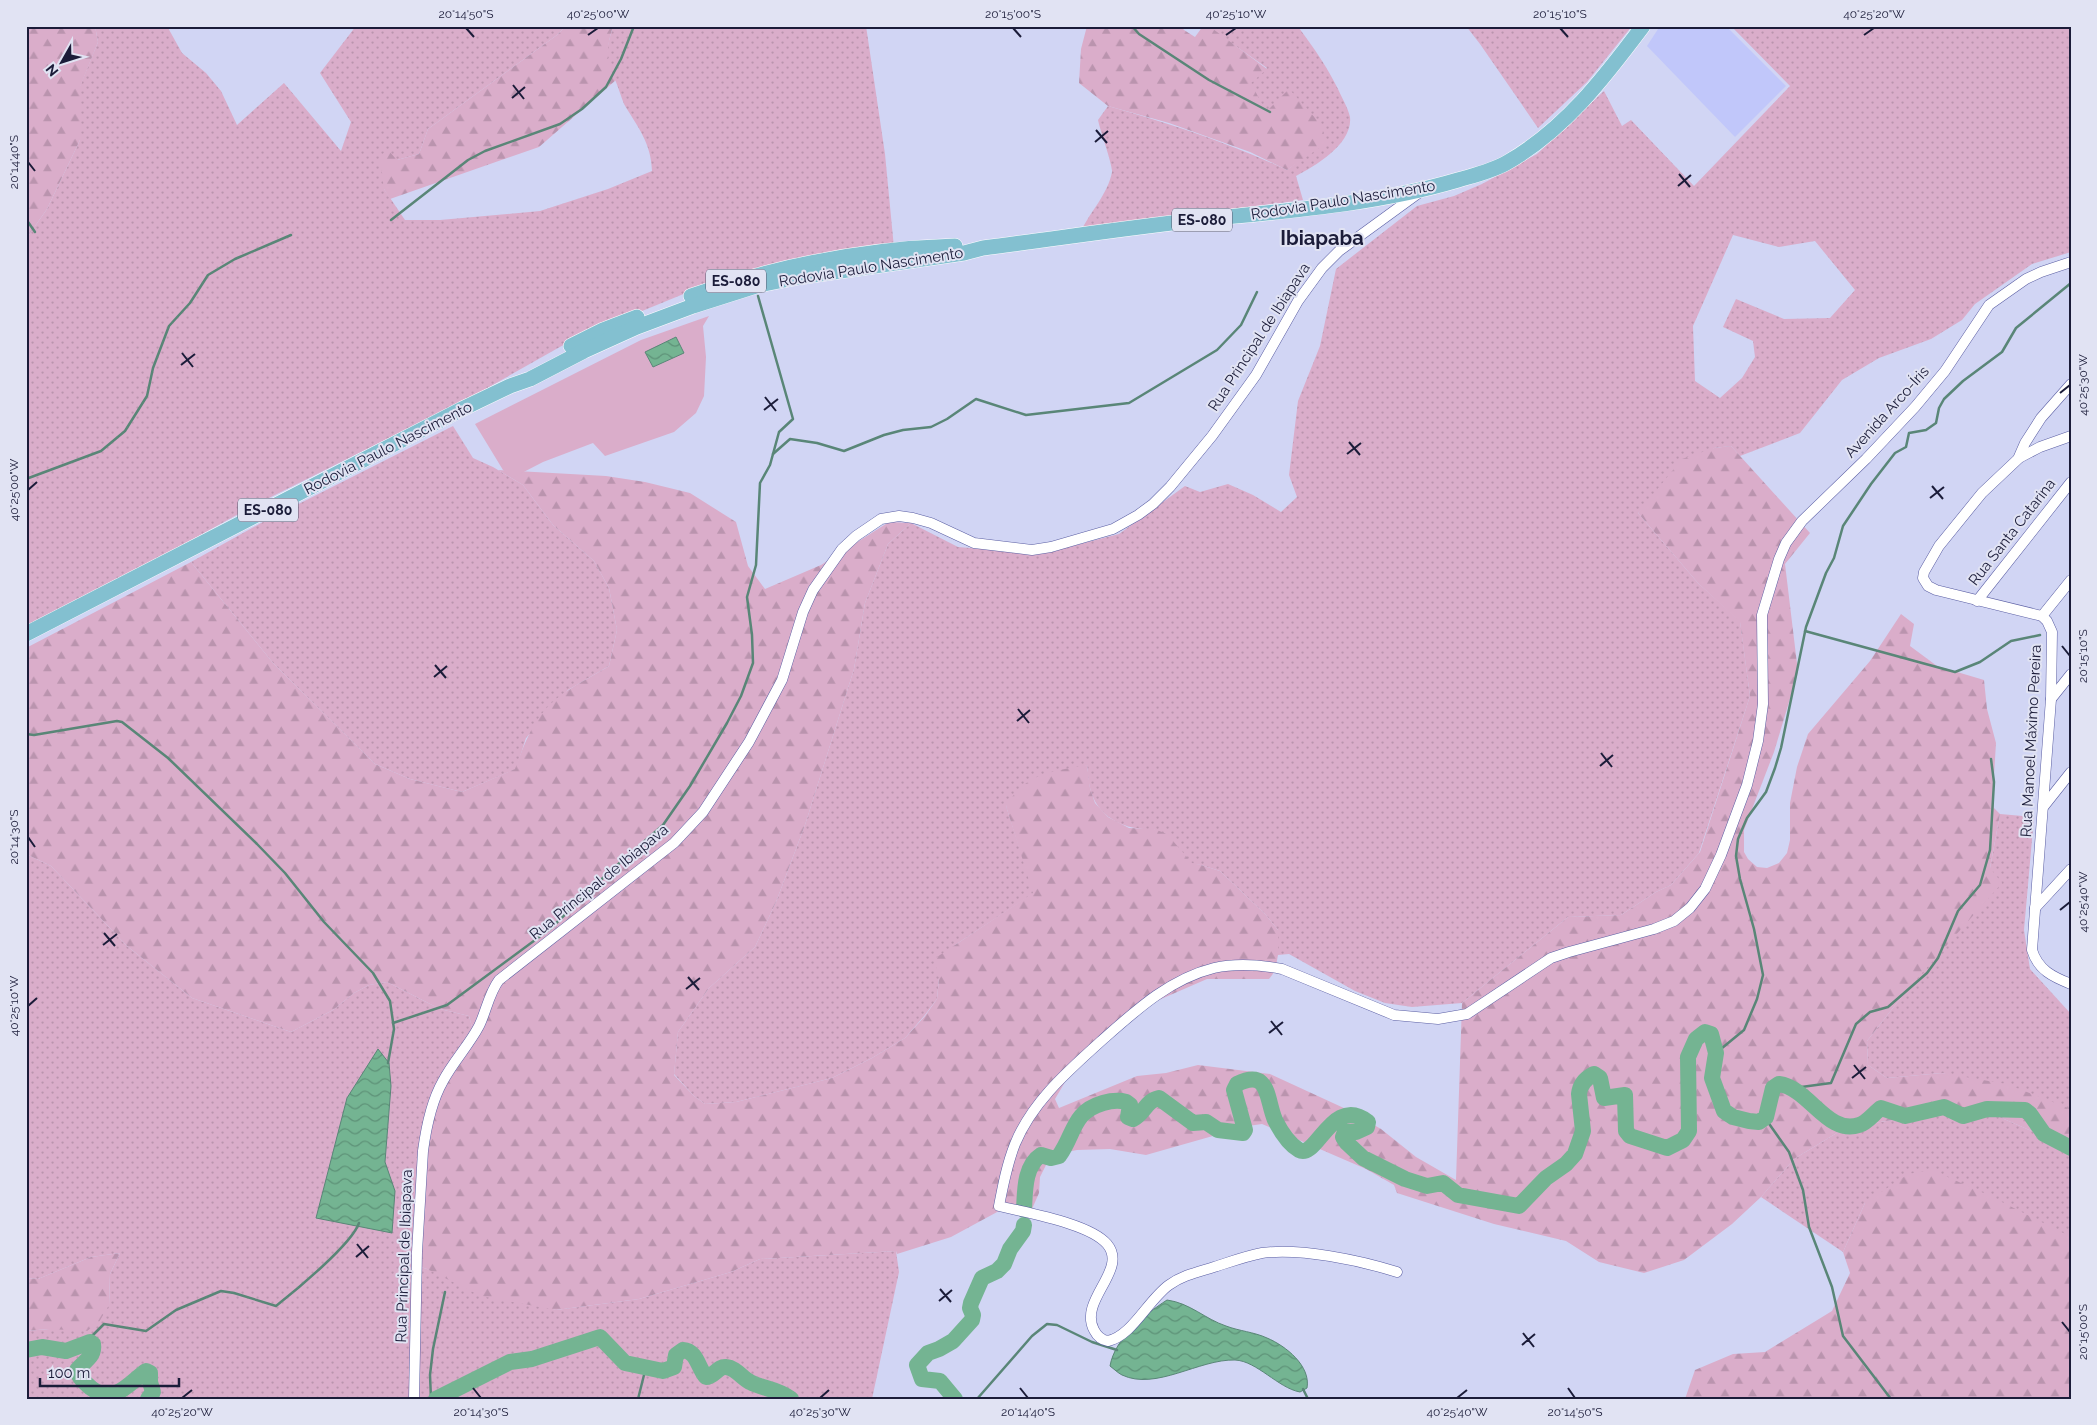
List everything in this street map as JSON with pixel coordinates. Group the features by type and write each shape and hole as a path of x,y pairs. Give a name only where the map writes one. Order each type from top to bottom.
{"main road":[{"name":"Rodovia Paulo Nascimento","path":"26,634 510,386 525,372 547,358 603,330 690,296 753,276 867,253 949,246 983,248 1420,192 1485,172 1507,163 1531,148 1568,118 1592,92 1643,26"}],"street":[{"name":"Rua Principal de Ibiapava","path":"414,1396 417,1252 423,1151 434,1100 443,1080 475,1034 499,980 674,844 703,812 749,742 782,680 803,612 813,590 842,550 870,525 881,520 899,516 931,524 974,542 1032,550 1051,547 1113,529 1138,516 1170,487 1212,436 1256,375 1298,301 1322,268 1339,251 1420,192"},
{"name":"Avenida Arco-Íris","path":"1397,1272 1372,1264 1321,1256 1281,1252 1262,1254 1186,1275 1169,1285 1156,1296 1120,1337 1108,1341 1097,1335 1090,1318 1094,1304 1114,1260 1112,1251 1107,1243 1093,1234 1061,1222 999,1206 1005,1176 1016,1143 1034,1111 1069,1070 1126,1020 1156,996 1180,981 1214,968 1242,965 1266,966 1282,969 1394,1015 1438,1019 1467,1014 1551,958 1654,929 1674,921 1690,908 1705,889 1721,854 1747,785 1758,741 1764,704 1762,615 1779,559 1786,543 1802,521 1866,459 1915,407 1945,371 1990,305 2026,279 2071,262"},
{"path":"2018,459 2025,443 2041,418 2071,384"},
{"path":"2071,436 2040,446 2018,459 1982,493 1939,546 1924,572 1924,582 1928,586 1977,601 2042,616 2071,580"},
{"name":"Rua Santa Catarina","path":"1977,601 2071,482"},
{"name":"Rua Manoel Máximo Pereira","path":"2042,616 2047,620 2052,632 2051,699 2032,943 2035,958 2049,974 2071,984"},
{"path":"2051,699 2071,674"},
{"path":"2044,806 2071,772"},
{"path":"2035,908 2071,869"}],"shaded area":[{"path":"1660,26 1726,26 1786,86 1735,137 1647,46"}],"green space":[{"path":"26,26 95,26 98,42 80,87 80,140 47,209 26,239"},
{"path":"95,26 167,26 182,53 206,73 221,91 237,125 284,83 341,151 351,122 320,73 356,26 566,26 557,35 428,129 419,154 397,160 384,189 405,220 440,220 540,211 608,189 652,171 646,143 624,104 609,69 607,57 613,26 866,26 885,154 894,248 703,286 574,339 475,395 253,506 133,572 26,626 26,239 47,209 80,140 80,86 98,42"},
{"path":"566,26 613,26 609,40 608,60 616,80 539,147 390,199 384,189 380,156 388,150 397,160 419,154 428,129 557,35"},
{"path":"1087,26 1181,26 1195,37 1203,26 1213,29 1267,69 1251,83 1266,112 1289,89 1317,120 1328,142 1287,170 1250,152 1169,123 1108,106 1079,83 1081,49"},
{"path":"1207,26 1300,26 1299,28 1329,73 1348,110 1350,117 1346,136 1331,153 1296,176 1303,200 1081,231 1107,188 1112,172 1098,120 1108,106 1199,134 1287,170 1304,157 1275,104 1266,113 1250,83 1267,68"},
{"path":"1466,26 1632,26 1587,82 1538,128"},
{"path":"1731,26 2071,26 2071,252 2032,264 1975,304 1962,320 1931,339 1879,358 1842,380 1800,433 1740,456 1731,446 1714,448 1638,513 1698,583 1740,621 1750,696 1699,853 1671,885 1656,892 1621,915 1568,917 1462,1003 1412,1007 1385,1003 1355,991 1289,954 1278,955 1278,930 1265,914 1220,871 1192,864 1154,829 1133,828 1123,825 1106,815 1099,807 1089,785 1087,765 1006,806 1034,893 955,945 939,978 937,999 905,1038 872,1058 832,1078 736,1102 705,1104 694,1096 674,1074 678,1032 709,988 755,947 776,902 805,825 854,669 865,603 888,544 911,523 958,547 1041,554 1119,534 1185,486 1200,492 1228,484 1253,495 1281,512 1297,497 1289,475 1298,401 1320,346 1336,269 1417,206 1454,196 1482,184 1537,154 1604,91 1622,126 1631,120 1694,186 1790,86","holes":["1733,235 1779,247 1815,241 1855,290 1830,318 1784,319 1736,299 1723,327 1753,341 1755,357 1742,378 1720,398 1695,381 1693,326"]},
{"path":"709,316 703,326 706,357 704,396 696,413 674,432 605,456 593,443 543,462 512,478 503,470 475,424 641,340"},
{"path":"453,426 473,458 493,467 523,485 553,525 594,561 609,588 617,630 609,666 568,690 526,738 516,769 462,792 410,779 375,764 273,663 191,562 261,523"},
{"path":"1731,446 1810,533 1785,564 1798,672 1774,752 1744,830 1744,852 1748,859 1757,867 1767,868 1779,863 1787,853 1790,840 1790,803 1797,767 1808,734 1870,661 1901,614 1914,624 1910,646 1937,666 1984,680 1987,709 1996,743 1994,808 2000,814 1990,868 2002,883 1907,990 1867,1041 1868,1065 1887,1078 1942,1073 2006,1084 2071,1109 2071,1148 1990,1113 1916,1116 1845,1128 1794,1159 1761,1197 1732,1224 1684,1260 1644,1273 1599,1262 1566,1241 1494,1224 1397,1193 1394,1185 1366,1169 1262,1124 1248,1126 1146,1155 1110,1149 1077,1150 1056,1154 1046,1165 1040,1177 1039,1193 1032,1209 999,1211 951,1237 897,1254 896,1251 760,1259 731,1272 639,1299 556,1310 481,1296 427,1269 408,1263 408,1228 438,1095 475,1038 469,1016 440,1009 387,982 369,985 354,993 333,1010 291,1032 192,998 127,946 51,866 26,854 26,648 191,562 273,663 375,764 410,779 462,792 515,769 531,731 551,703 567,691 609,666 617,630 609,588 594,561 553,525 523,485 498,470 606,476 645,482 690,493 736,522 748,566 765,589 821,565 889,522 911,523 888,544 865,603 854,669 805,825 776,902 755,947 709,988 678,1032 674,1075 694,1096 705,1104 736,1102 832,1078 872,1058 905,1038 925,1016 937,999 939,978 934,959 1033,893 1006,806 1022,786 1031,780 1051,772 1087,765 1090,788 1095,803 1108,817 1129,828 1154,829 1167,834 1192,863 1220,871 1265,914 1278,930 1278,955 1275,971 1269,979 1207,979 1145,1006 1068,1077 1055,1099 1059,1108 1137,1076 1166,1073 1198,1065 1270,1074 1346,1109 1381,1129 1416,1157 1456,1180 1462,1003 1568,917 1621,915 1656,892 1671,885 1700,852 1750,696 1740,622 1698,583 1638,513 1682,459 1714,448"},
{"path":"2000,814 2034,817 2024,930 2030,969 2071,1014 2071,1109 1942,1073 1887,1078 1868,1065 1867,1041 1907,990 1990,868"},
{"path":"26,854 51,866 127,946 192,998 291,1032 333,1010 354,993 369,985 387,982 440,1009 469,1016 475,1038 408,1263 556,1310 639,1299 731,1272 760,1259 896,1251 899,1272 872,1399 30,1399 26,1396 26,1331 49,1329 109,1305 110,1274 120,1253 91,1257 38,1279 26,1278","holes":["378,1049 391,1086 385,1162"]},
{"path":"1990,1113 2071,1148 2071,1237 1865,1203 1843,1252 1761,1197 1794,1159 1845,1128 1916,1116"},
{"path":"1932,1170 1988,1195 2071,1237 2071,1399 1685,1399 1695,1370 1733,1354 1765,1352 1832,1311 1850,1273 1843,1252 1865,1203 1908,1174"},
{"path":"120,1253 110,1274 109,1305 99,1322 87,1331 49,1329 26,1331 26,1278 38,1279 91,1257"}],"water":[{"path":"676,337 684,353 653,367 645,352"},
{"path":"378,1049 389,1063 391,1086 385,1162 395,1191 392,1233 316,1218 347,1098"},
{"path":"1167,1300 1183,1304 1218,1323 1262,1336 1282,1346 1301,1365 1305,1372 1307,1388 1300,1392 1292,1390 1251,1365 1235,1360 1207,1364 1163,1377 1149,1379 1135,1379 1120,1374 1110,1366 1118,1346 1140,1320"}],"waterway":[{"path":"391,220 468,160 485,151 560,124 582,109 606,87 621,59 634,26"},
{"path":"1132,26 1139,34 1209,80 1270,112"},
{"path":"26,219 35,232"},
{"path":"26,479 101,451 125,431 147,396 153,368 169,326 190,303 208,275 235,259 291,235"},
{"path":"1716,1053 1744,1030 1757,999 1763,975 1754,929 1740,879 1736,856 1738,839 1747,818 1766,792 1775,768 1781,748 1806,627 1826,573 1834,558 1843,526 1871,484 1895,453 1906,447 1909,433 1926,430 1936,423 1939,408 1944,399 1963,381 2002,352 2016,328 2071,283"},
{"path":"773,454 790,439 817,443 844,451 884,435 903,430 931,427 947,419 976,399 1026,415 1129,403 1217,350 1241,325 1257,292"},
{"path":"393,1023 447,1005 550,929 607,874 663,825 690,786 741,696 753,663 752,635 747,597 756,565 760,483 770,465 779,432 793,419 758,296"},
{"path":"1805,631 1955,672 1980,662 2011,641 2040,635"},
{"path":"26,734 34,735 117,721 122,722 168,758 285,873 324,922 373,973 390,1001 394,1029 388,1063"},
{"path":"1794,1088 1831,1083 1856,1024 1870,1012 1888,1007 1927,973 1938,958 1958,911 1980,885 1990,850 1994,782 1991,759"},
{"path":"1024,1210 1026,1180 1035,1160 1041,1155 1051,1158 1059,1156 1075,1125 1085,1112 1093,1107 1112,1101 1126,1102 1130,1105 1128,1117 1133,1119 1148,1104 1159,1098 1193,1123 1206,1122 1218,1130 1243,1133 1245,1130 1234,1090 1237,1084 1248,1080 1256,1080 1265,1088 1279,1128 1288,1141 1299,1150 1306,1151 1335,1121 1345,1116 1355,1116 1368,1122 1367,1127 1356,1132 1345,1132 1343,1137 1363,1158 1405,1179 1427,1186 1443,1183 1458,1195 1519,1206 1546,1178 1566,1164 1575,1154 1583,1131 1579,1094 1584,1082 1594,1074 1600,1078 1604,1098 1625,1095 1626,1131 1630,1136 1667,1148 1683,1140 1689,1131 1688,1057 1696,1039 1705,1032 1711,1034 1716,1053 1712,1078 1724,1111 1733,1117 1759,1122 1766,1117 1773,1088 1779,1084 1790,1087 1828,1118 1848,1127 1862,1124 1881,1108 1905,1116 1944,1107 1963,1116 1987,1109 2025,1110 2044,1134 2071,1148"},
{"path":"1765,1118 1789,1152 1803,1190 1809,1227 1832,1287 1843,1336 1891,1399"},
{"path":"85,1343 104,1324 146,1331 176,1310 221,1291 276,1306 335,1255 346,1243 359,1223"},
{"path":"955,1399 940,1381 922,1379 917,1365 928,1353 953,1341 972,1320 971,1303 982,1278 997,1271 1004,1264 1010,1249 1023,1231 1024,1225"},
{"path":"431,1399 430,1375 433,1349 445,1292"},
{"path":"977,1399 1032,1336 1047,1324 1057,1325 1092,1342 1117,1350"},
{"path":"436,1399 510,1362 532,1359 600,1337 625,1363 663,1371 674,1367 676,1355 683,1350 688,1351 694,1357 706,1377 709,1377 723,1367 730,1368 750,1382 791,1399"},
{"path":"26,1350 42,1347 66,1351 90,1342 93,1344 92,1352 89,1358 77,1370 84,1382 99,1393 114,1394 121,1391 146,1371 150,1373 153,1392 148,1399"},
{"path":"638,1399 646,1367"},
{"path":"1303,1389 1308,1399"}],"district":[{"name":"Ibiapaba","path":"1322,238"}]}
